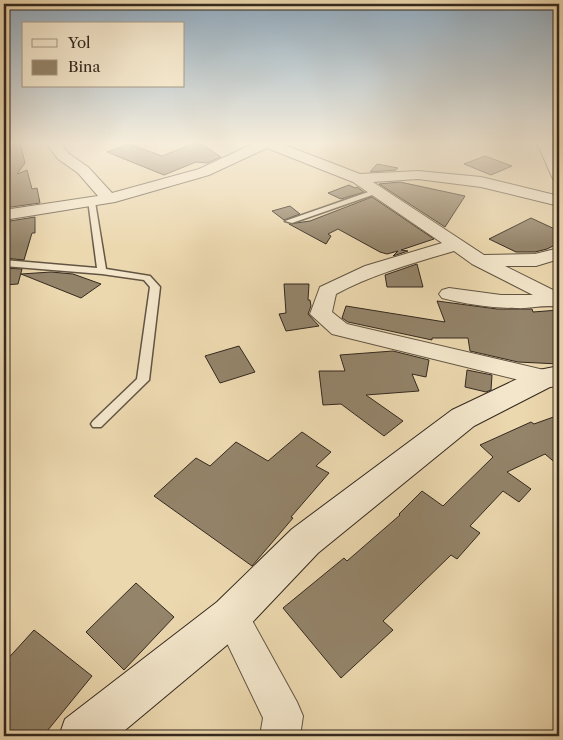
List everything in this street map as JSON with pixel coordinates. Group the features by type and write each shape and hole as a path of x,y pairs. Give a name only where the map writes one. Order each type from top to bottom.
{"main road":[{"path":"82,736 231,616 305,541 463,418 552,377"}],"street":[{"path":"89,177 109,199"},
{"path":"4,215 109,199 188,177"},
{"path":"352,177 479,260 556,299"},
{"path":"358,179 395,177"},
{"path":"432,177 481,182 559,201"},
{"path":"456,245 420,255 340,283 327,291 321,314 340,329 552,377"},
{"path":"479,260 554,260"},
{"path":"450,294 522,302 556,299"},
{"path":"231,616 283,716 280,736"}],"lane":[{"path":"289,221 377,192"},
{"path":"91,202 102,271"},
{"path":"4,264 102,271 147,278 155,287 143,380 97,424"}],"building":[{"path":"4,177 29,177 32,189 37,188 40,203 4,208"},
{"path":"400,182 465,196 445,227 379,184"},
{"path":"349,185 357,187 364,192 341,199 328,193"},
{"path":"372,197 434,239 401,250 408,251 393,256 398,251 387,254 380,252 338,229 328,234 331,236 326,244 289,224 310,221"},
{"path":"290,206 300,214 284,220 272,211"},
{"path":"35,217 35,233 32,233 24,260 4,258 4,222"},
{"path":"531,218 559,231 559,243 535,252 516,252 489,239"},
{"path":"417,264 423,287 387,287 385,275"},
{"path":"4,268 22,269 18,284 4,285"},
{"path":"51,272 73,274 101,284 81,298 21,274"},
{"path":"284,284 309,284 308,300 310,300 311,306 308,314 319,326 286,331 279,314 286,313"},
{"path":"437,301 497,309 532,309 533,312 559,310 559,364 518,362 470,351 468,338 432,338 432,340 348,322 342,318 346,306 445,322"},
{"path":"239,346 255,372 220,383 205,356"},
{"path":"393,351 429,360 426,377 412,374 419,391 366,395 403,421 384,436 341,404 323,405 319,371 345,371 340,355"},
{"path":"467,370 492,375 491,390 486,392 465,387"},
{"path":"559,415 559,466 545,454 507,472 531,489 519,502 503,491 470,526 480,533 457,559 451,555 383,621 393,630 341,678 283,608 344,558 347,561 400,515 422,491 443,506 493,457 480,445 531,422 534,424"},
{"path":"302,432 331,452 316,466 329,473 252,566 154,496 196,458 210,466 236,442 268,461"},
{"path":"136,583 174,617 124,670 86,632"},
{"path":"34,630 92,676 43,736 4,736 4,663"}]}
